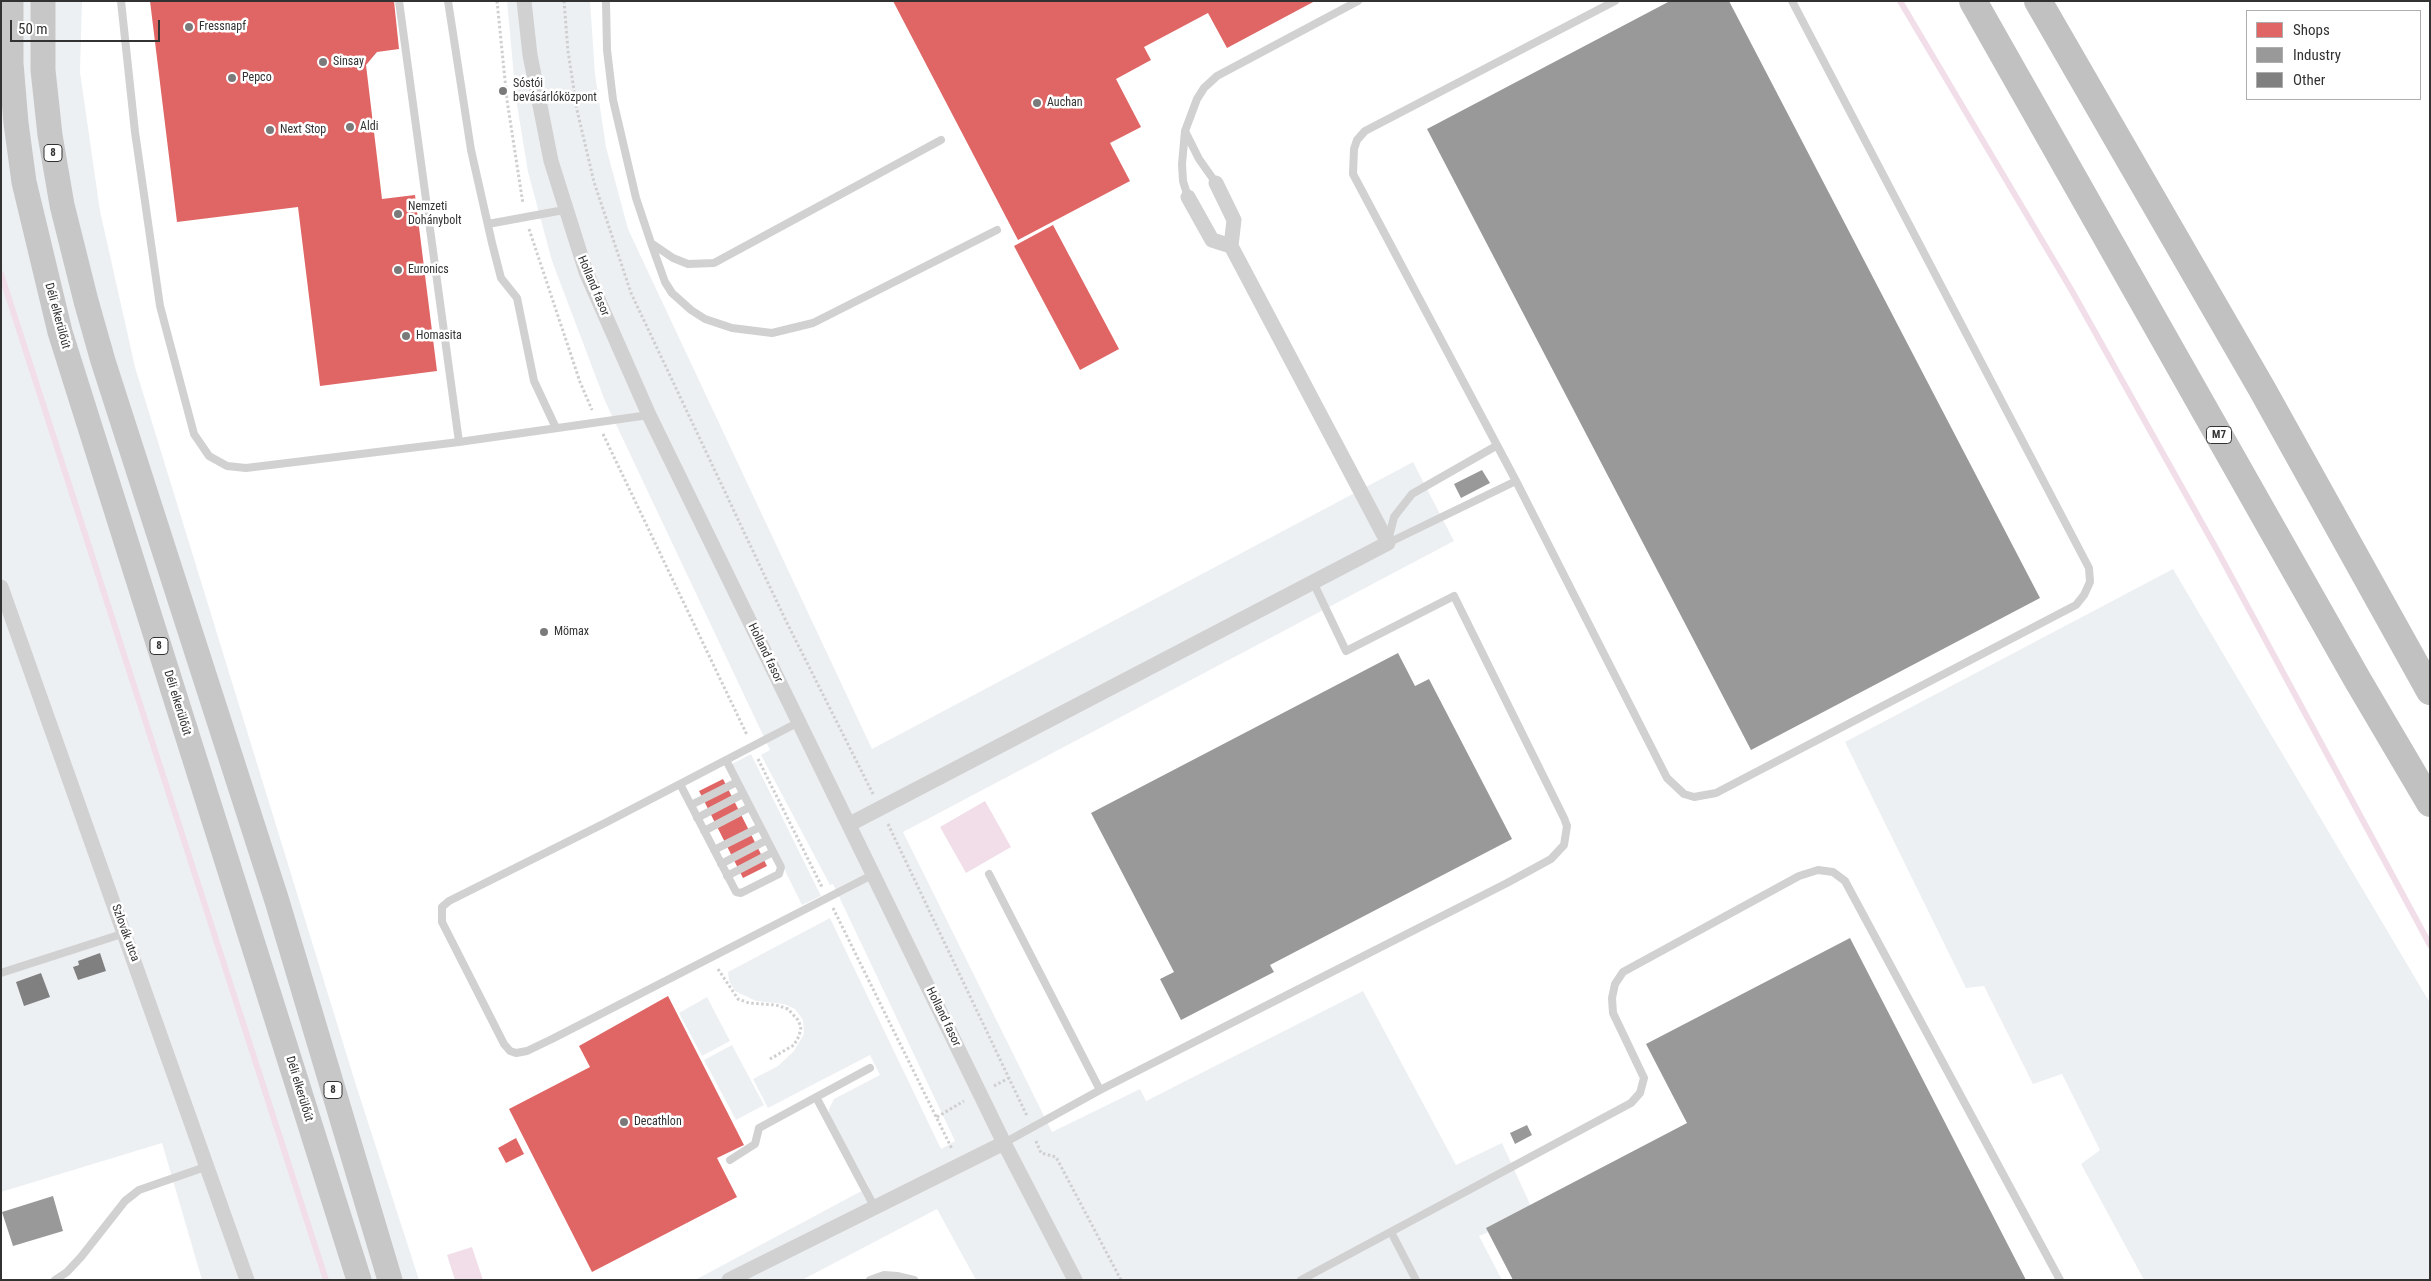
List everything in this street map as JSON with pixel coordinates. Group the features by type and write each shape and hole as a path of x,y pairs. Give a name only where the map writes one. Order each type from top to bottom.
{"highway":[{"path":"1959,1 1975,26 2011,66"},
{"name":"M7","path":"1973,1 2357,679 2430,803"},
{"path":"2043,7 2262,389 2430,692"}],"main road":[{"name":"Déli elkerülőút","path":"11,1 11,62 16,123 24,182 60,332 359,1280"},
{"name":"8","path":"43,1 43,70 50,135 62,205 102,360 277,901 390,1280"}],"street":[{"name":"Holland fasor","path":"524,1 540,115 564,210 586,272 649,415 1004,1143 1075,1280"},
{"path":"850,824 1388,543 1231,246 1234,220 1216,183"},
{"path":"1188,197 1212,240 1231,246"},
{"name":"Szlovák utca","path":"1,587 247,1280"},
{"path":"729,1280 1004,1143"}],"lane":[{"path":"122,1 135,132 160,306 186,409 200,445 218,463 246,468 459,442 649,415"},
{"path":"399,1 459,442"},
{"path":"448,1 471,150 501,278 518,298 534,381 556,428"},
{"path":"606,1 607,41 613,100 636,198 650,244 665,282 672,294 705,319 732,328 772,333 813,323 997,230"},
{"path":"1188,197 1183,181 1182,164 1185,131 1197,99 1204,88 1217,76 1358,1"},
{"path":"1615,1 1366,131 1357,140 1354,149 1353,174 1516,481 1667,778 1684,794 1694,797 1716,793 2076,605 2084,596 2090,582 2089,568 1792,1"},
{"path":"1185,131 1199,159 1216,183"},
{"path":"650,244 660,251 688,264 714,263 941,140"},
{"path":"488,224 564,210"},
{"path":"1388,543 1394,517 1412,494 1496,446"},
{"path":"1388,543 1516,481"},
{"path":"1004,1143 1100,1090 1507,883 1551,859 1564,845 1566,826 1564,818 1454,596 1346,650 1313,582"},
{"path":"799,722 449,901 442,907 442,922 504,1044 510,1051 516,1053 527,1051 874,874"},
{"path":"680,784 738,894 779,874 781,867 726,760"},
{"path":"691,805 737,782"},
{"path":"697,818 743,794"},
{"path":"704,831 750,807"},
{"path":"714,850 760,827"},
{"path":"721,864 767,840"},
{"path":"727,876 773,852"},
{"path":"1301,1280 1631,1102 1640,1093 1644,1078 1613,1013 1612,998 1615,984 1623,972 1799,876 1818,870 1833,872 1845,881 2060,1280"},
{"path":"988,874 1100,1090"},
{"path":"1,973 124,933"},
{"path":"730,1160 755,1144 759,1128 870,1068"},
{"path":"816,1097 875,1208"},
{"path":"55,1280 67,1272 125,1200 139,1190 208,1166"},
{"path":"1391,1232 1416,1280"},
{"path":"870,1280 884,1276 914,1280"}],"path":[{"path":"497,1 507,100 526,218 577,373 598,422 752,747 960,1166"},
{"path":"564,1 568,51 577,110 594,182 631,294 786,621 880,808 1032,1127 1038,1149 1041,1153 1056,1157 1120,1280"},
{"path":"715,965 738,999 749,1003 788,1009 798,1020 801,1027 800,1036 794,1046 770,1059"}],"shaded area":[{"path":"1,1 82,1 80,72 100,211 135,367 356,1085 419,1280 202,1280 162,1143 1,1192"},
{"path":"507,1 590,1 595,74 606,147 628,229 872,749 1413,462 1454,541 903,832 1052,1132 1140,1089 1146,1101 1363,991 1456,1165 1502,1143 1534,1213 1479,1236 1502,1280 976,1280 937,1209 802,1280 695,1280 869,1187 829,1115 829,1109 834,1099 880,1075 870,1055 768,1108 753,1079 778,1066 794,1051 804,1034 803,1020 795,1009 784,1004 756,1001 735,991 729,981 728,972 830,918 941,1149 955,1141 833,884 830,885 761,755 770,750 605,401 552,261 528,172 516,99"},
{"path":"2173,569 2430,1003 2430,1280 2144,1280 2081,1164 2100,1150 2062,1074 2033,1084 1984,986 1966,988 1845,742"},
{"path":"751,754 821,896 802,905 732,764"},
{"path":"985,801 1011,847 966,873 940,827"},
{"path":"707,997 730,1041 702,1056 679,1013"},
{"path":"732,1045 764,1105 736,1120 704,1060"},
{"path":"472,1247 483,1280 455,1280 447,1255"}],"building: Shops":[{"name":"Next Stop","path":"150,1 394,1 399,49 377,52 366,65 382,199 415,195 437,371 320,386 298,207 177,222"},
{"name":"Auchan","path":"893,1 1315,1 1227,48 1208,13 1144,47 1151,60 1116,79 1141,127 1110,143 1130,181 1018,240"},
{"path":"1053,225 1119,349 1080,370 1014,246"},
{"path":"723,779 767,866 743,878 699,791"},
{"name":"Decathlon","path":"668,996 744,1145 717,1158 737,1197 592,1272 509,1109 590,1067 579,1046"},
{"path":"516,1138 524,1154 506,1163 498,1148"}],"building: Industry":[{"path":"1670,1 1729,1 2040,598 1751,750 1427,129"},
{"path":"1482,470 1490,483 1461,498 1454,484"},
{"path":"1398,653 1415,686 1429,679 1512,839 1270,965 1274,972 1181,1020 1160,979 1174,972 1091,813"},
{"path":"1850,938 2026,1280 1513,1280 1486,1228 1687,1123 1646,1044"},
{"path":"1527,1125 1532,1135 1515,1144 1510,1133"},
{"path":"53,1196 63,1231 13,1246 2,1212"}],"building: Other":[{"path":"100,953 106,971 78,980 73,967 79,965 78,961"},
{"path":"41,973 50,997 24,1006 16,982"}],"waterway":[{"path":"1900,1 2072,291 2217,550 2430,945"},
{"path":"1,274 326,1280"}],"place":[{"name":"Fressnapf","path":"189,27"},
{"name":"Sinsay","path":"323,62"},
{"name":"Pepco","path":"232,78"},
{"name":"Sóstói bevásárlóközpont","path":"503,91"},
{"name":"Auchan","path":"1037,103"},
{"name":"Aldi","path":"350,127"},
{"name":"Next Stop","path":"270,130"},
{"name":"Nemzeti Dohánybolt","path":"398,214"},
{"name":"Euronics","path":"398,270"},
{"name":"Homasita","path":"406,336"},
{"name":"Mömax","path":"544,632"},
{"name":"Decathlon","path":"624,1122"}]}
